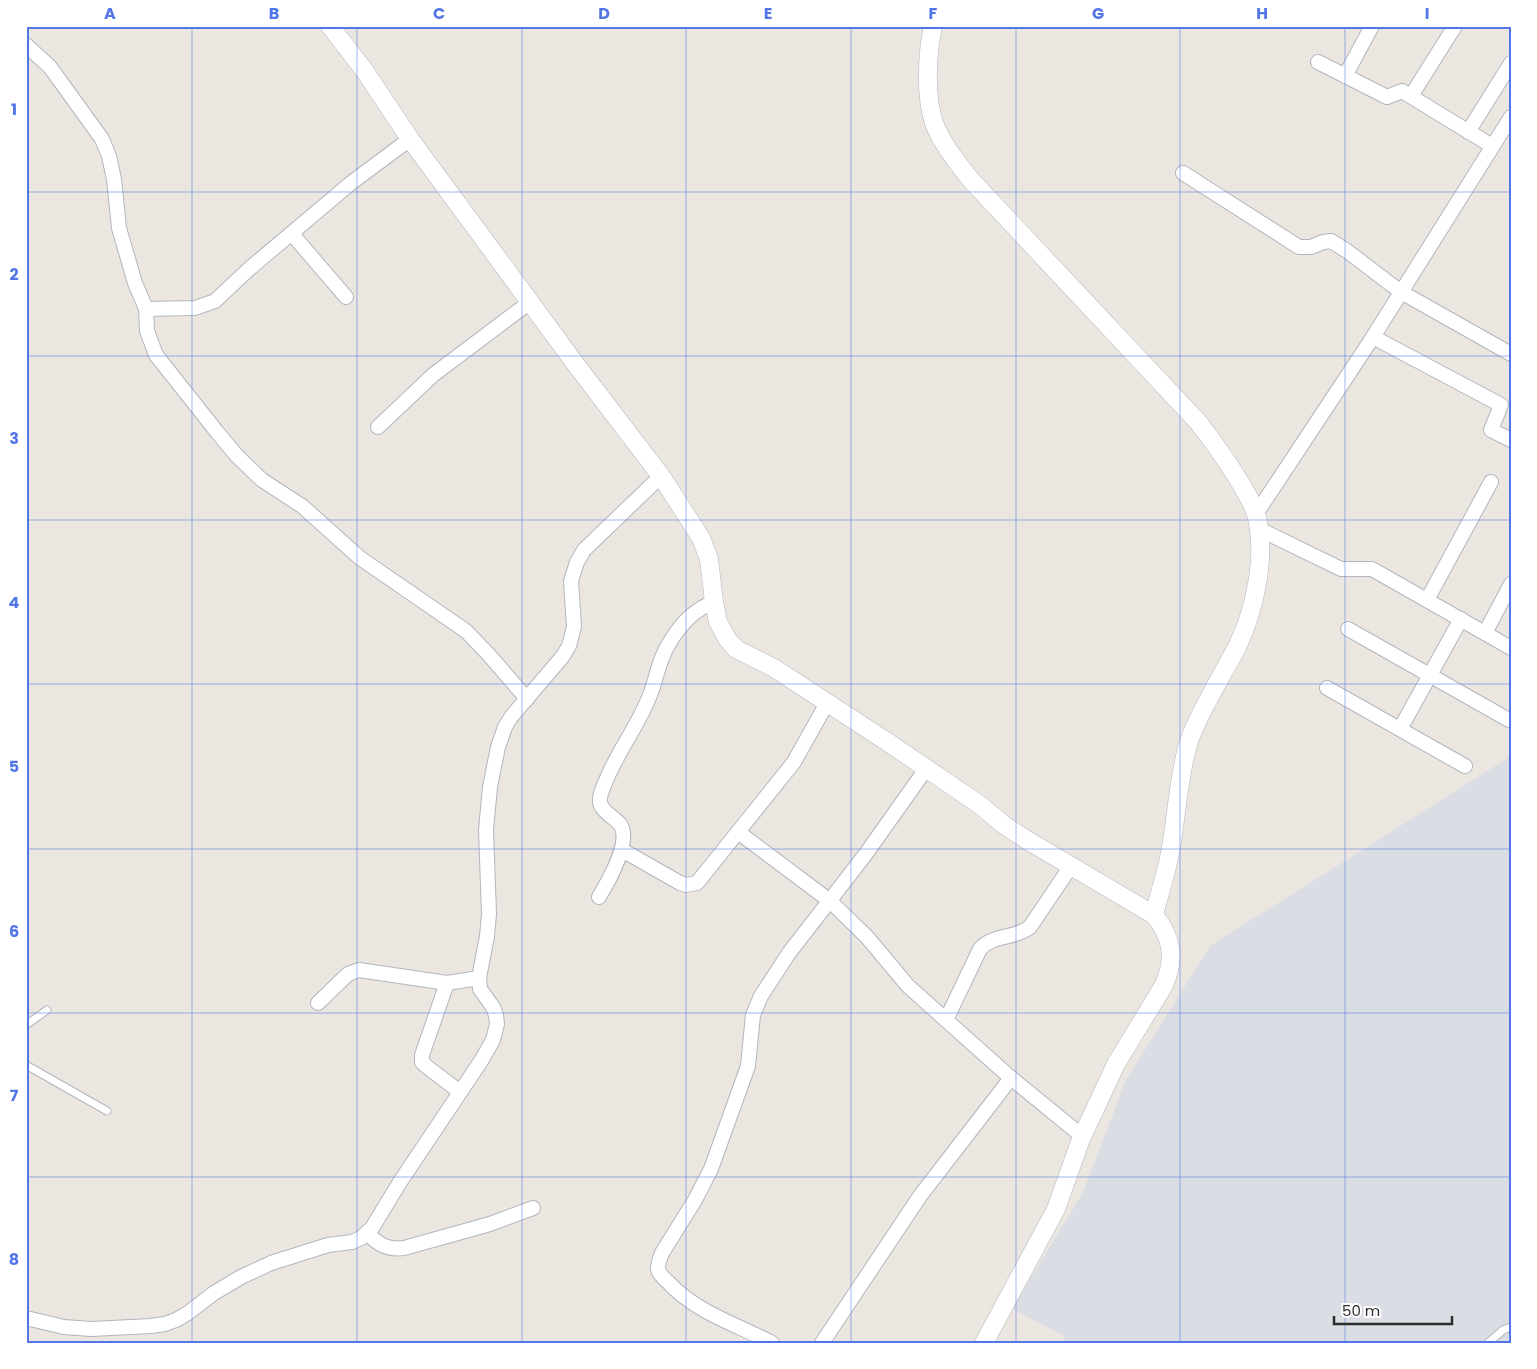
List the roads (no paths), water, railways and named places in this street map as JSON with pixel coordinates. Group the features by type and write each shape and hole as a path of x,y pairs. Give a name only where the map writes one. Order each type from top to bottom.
{"street":[{"path":"330,26 364,70 410,139 661,476 706,548 712,570 714,602 722,632 736,649 774,668 827,702 980,805 1004,825 1027,840 1154,915 1164,927 1171,952 1169,972 1164,985 1116,1064 1082,1136 1056,1209 984,1343"},
{"path":"933,26 928,74 930,103 934,123 946,146 970,179 1198,422 1223,453 1247,494 1258,521 1260,559 1256,593 1249,619 1237,646 1196,722 1189,742 1182,767 1170,853 1154,915"},
{"path":"1346,76 1372,26"},
{"path":"1411,96 1455,26"},
{"path":"26,45 50,68 102,139 109,156 114,179 120,228 135,283 146,309 147,331 156,355 237,456 262,480 302,506 360,558 466,631 527,699"},
{"path":"1318,62 1387,97 1402,91 1492,146"},
{"path":"1468,132 1511,63"},
{"path":"1258,521 1511,117"},
{"path":"146,309 195,308 215,301 249,269 351,184 410,139"},
{"path":"1184,173 1299,247 1312,247 1331,241 1401,292 1511,354"},
{"path":"292,234 346,297"},
{"path":"378,427 433,375 530,302"},
{"path":"1373,337 1501,405 1491,430 1511,440"},
{"path":"26,1318 64,1328 165,1324 188,1313 241,1277 271,1263 321,1247 352,1242 368,1234 481,1062 496,1032 496,1015 493,1007 480,989 479,978 488,936 486,830 490,787 501,737 511,717 563,656 572,638 574,627 572,571 584,550 661,476"},
{"path":"1427,600 1491,482"},
{"path":"1258,521 1341,569 1372,569 1511,648"},
{"path":"1484,633 1511,584"},
{"path":"599,898 622,850 624,834 620,824 603,808 600,800 602,790 612,766 650,695 661,658 670,642 686,621 702,606 714,602"},
{"path":"1400,729 1461,620"},
{"path":"1348,630 1509,720"},
{"path":"1327,688 1465,766"},
{"path":"622,850 680,884 691,885 697,883 794,762 827,702"},
{"path":"772,1343 705,1312 677,1292 660,1274 658,1268 662,1253 711,1170 748,1066 753,1015 761,996 789,953 865,855 926,769"},
{"path":"738,832 830,900 866,937 908,986 1011,1078 1082,1136"},
{"path":"946,1020 980,949 989,941 1016,935 1030,927 1071,866"},
{"path":"318,1002 348,974 359,970 447,983 479,978"},
{"path":"447,983 422,1055 422,1062 460,1092"},
{"path":"822,1343 920,1196 1011,1078"},
{"path":"368,1234 386,1248 394,1250 490,1224 533,1208"}],"lane":[{"path":"26,1025 47,1010"},
{"path":"26,1065 107,1111"},
{"path":"1488,1343 1503,1330 1511,1327"}]}
